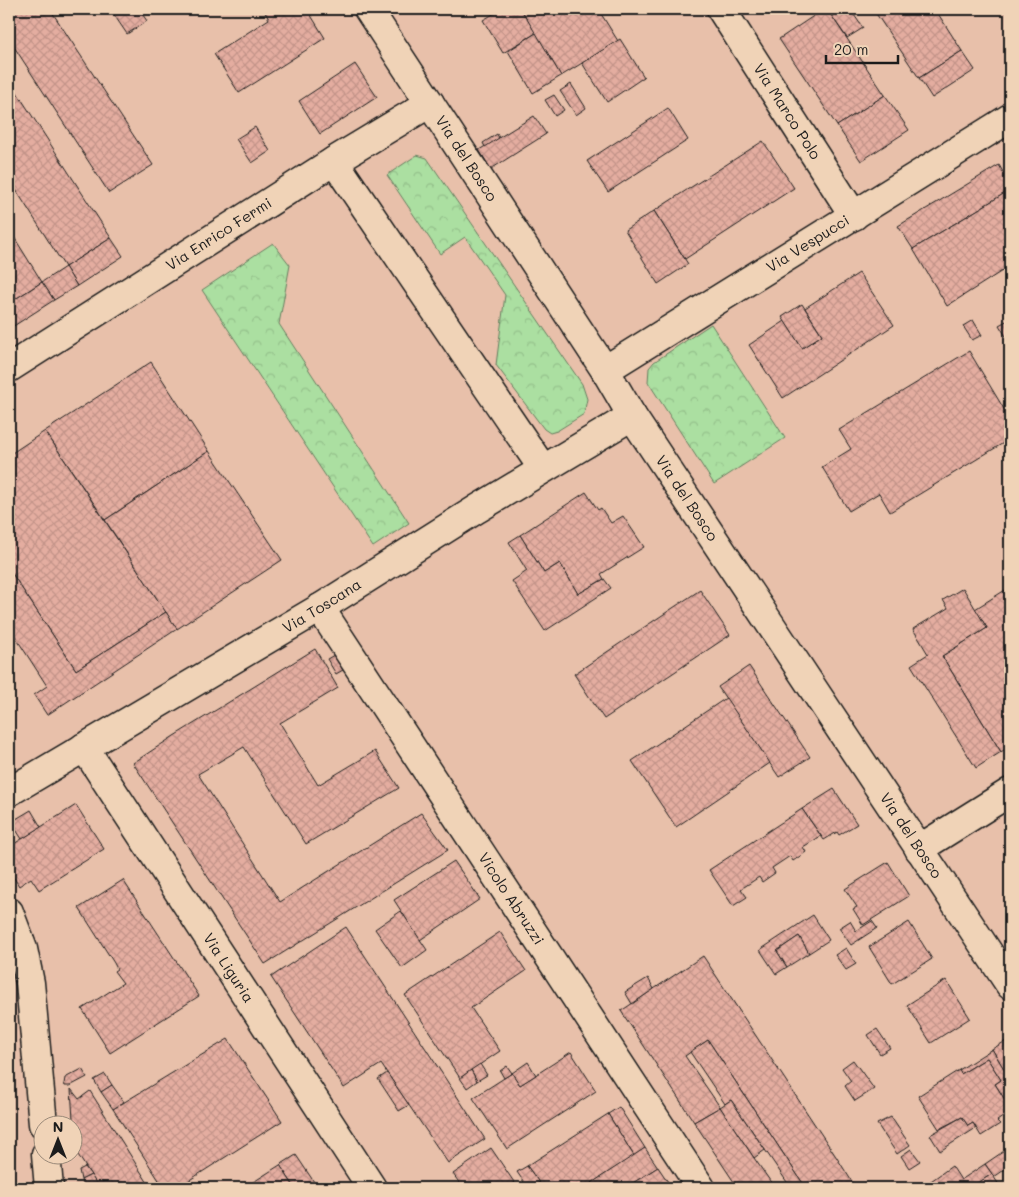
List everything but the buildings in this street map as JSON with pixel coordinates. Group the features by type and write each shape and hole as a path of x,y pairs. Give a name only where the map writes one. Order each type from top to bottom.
{"street":[{"name":"Via del Bosco","path":"368,9 605,370 632,416 1010,985"},
{"name":"Via Marco Polo","path":"721,9 854,216"},
{"name":"Via Enrico Fermi","path":"9,368 334,161 430,103"},
{"name":"Via Vespucci","path":"605,370 1010,118"},
{"path":"334,161 543,470"},
{"name":"Via Toscana","path":"9,792 320,608 477,509 632,416"},
{"name":"Vicolo Abruzzi","path":"320,608 701,1188"},
{"name":"Via Liguria","path":"84,747 372,1188"},
{"path":"919,849 1010,792"},
{"path":"9,912 23,949 30,983 42,1114"},
{"path":"47,1164 49,1188"}],"shaded area":[{"path":"9,9 1010,9 1010,1188 9,1188"}],"green space":[{"path":"417,155 427,158 582,384 587,399 584,414 557,431 550,433 544,429 496,365 505,295 465,237 440,254 387,175"},
{"path":"273,243 290,265 279,324 409,523 373,547 202,290"},
{"path":"711,324 785,438 714,484 648,382 649,368 654,362"}]}
